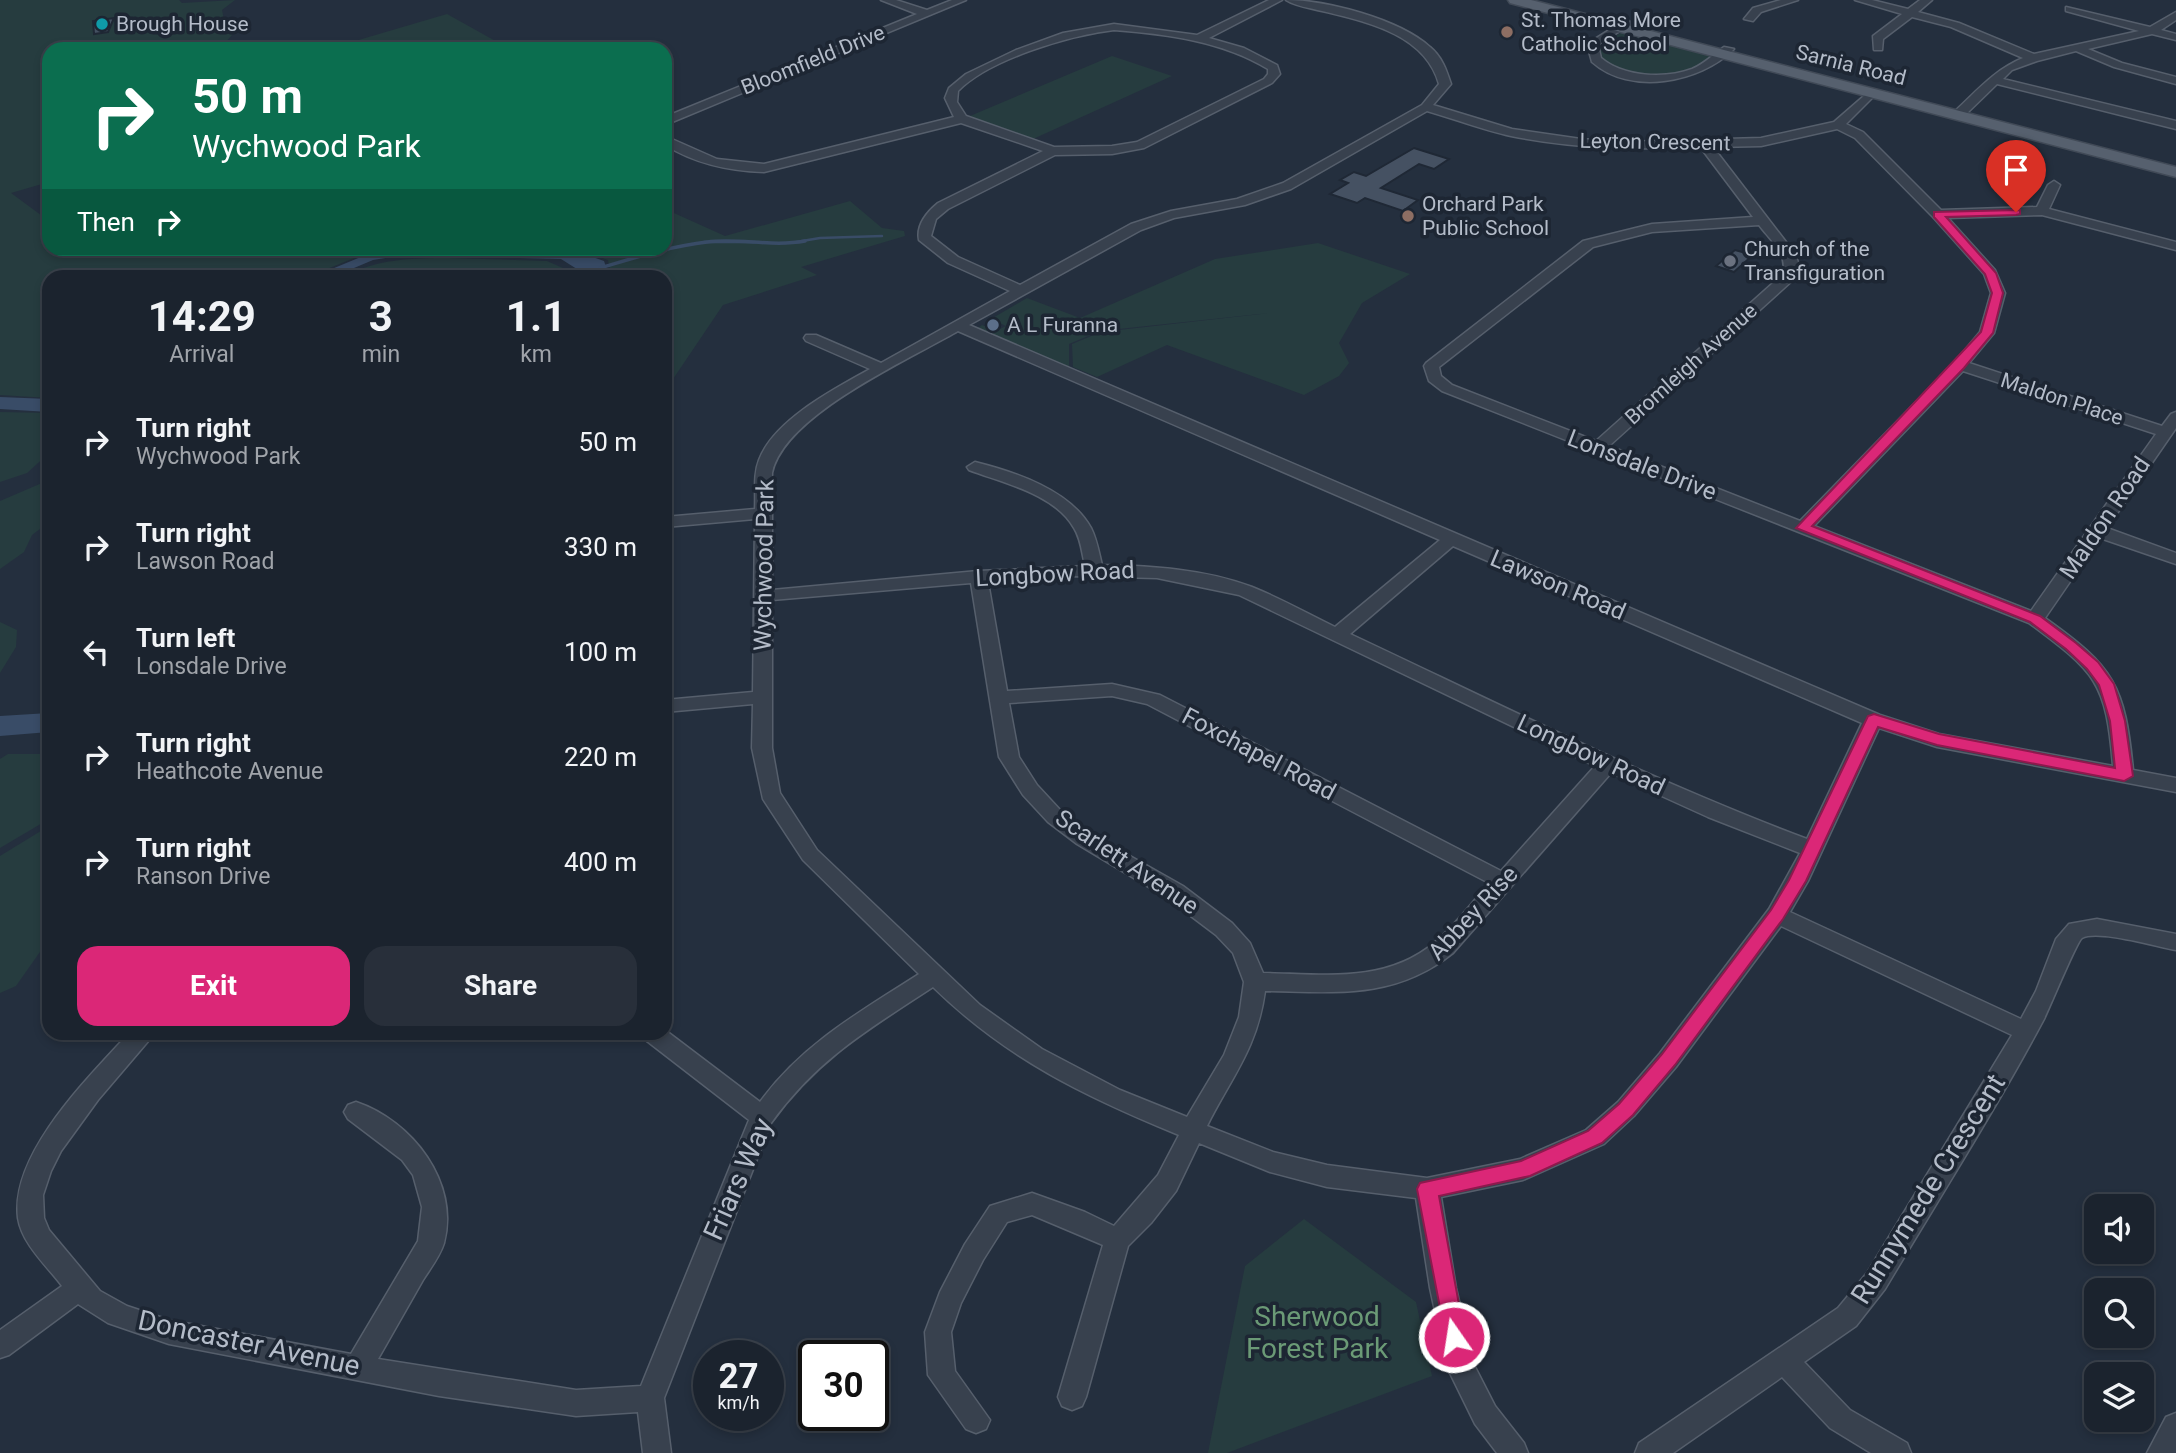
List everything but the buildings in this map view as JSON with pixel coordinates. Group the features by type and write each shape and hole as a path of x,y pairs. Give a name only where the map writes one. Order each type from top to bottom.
{"main road":[{"name":"Sarnia Road","path":"1516,0 1622,25 2176,170"},
{"name":"Sarnia Road","path":"1537,0 1622,25"},
{"name":"Sarnia Road","path":"1725,52 1872,93 1959,113"}],"street":[{"path":"886,0 928,13"},
{"name":"Bloomfield Drive","path":"672,118 961,0"},
{"path":"1198,39 1278,0"},
{"path":"1291,0 1377,24 1421,45 1444,70 1445,84 1426,107"},
{"path":"1749,19 1757,10 1793,0"},
{"path":"1860,0 1955,25 2033,58"},
{"path":"1878,48 1877,38 1927,0"},
{"path":"2070,9 2176,37"},
{"path":"1959,113 2008,68 2033,58 2151,31 2176,15"},
{"path":"1622,25 1592,44 1595,59 1610,71 1622,74 1682,75 1698,70 1725,52"},
{"path":"1114,27 1155,30 1198,39 1258,58 1273,67 1274,74 1268,81 1140,145 1112,150 1053,151 962,119 952,106 954,88 960,81 1058,37 1083,30 1114,27"},
{"path":"2077,48 2118,65 2176,81"},
{"path":"1993,80 2176,125"},
{"path":"1803,528 1960,365 1987,333 1998,293 1990,273 1938,214 1859,135 1838,125 1872,93"},
{"name":"Leyton Crescent","path":"1426,107 1511,132 1581,143 1622,146 1762,142 1838,125"},
{"name":"Wychwood Park","path":"1426,107 1287,186 1257,198 1171,215 1136,227 831,397 784,433 768,459 762,513 762,748 770,794 786,823 810,855 972,1011 1034,1056 1112,1097 1270,1162 1371,1183 1427,1189 1523,1169 1595,1137 1626,1110 1668,1060 1777,915 1874,720"},
{"path":"672,143 712,163 764,168 962,119"},
{"name":"Bromleigh Avenue","path":"1597,448 1788,277 1792,267 1791,258 1704,144"},
{"path":"1020,290 953,260 924,237 925,224 931,214 943,206 1053,151"},
{"path":"2042,211 2054,185"},
{"path":"1938,214 2042,211 2176,246"},
{"name":"Lonsdale Drive","path":"1761,221 1654,226 1616,234 1588,244 1431,366 1434,378 1447,388 2035,619 2085,659 2107,684 2118,721 2124,776"},
{"name":"Lawson Road","path":"958,326 1874,720 1937,740 2176,785"},
{"path":"811,338 881,368"},
{"name":"Maldon Place","path":"1960,365 2164,432"},
{"name":"Maldon Road","path":"2035,619 2176,417"},
{"path":"975,467 1025,486 1063,506 1084,529 1094,569"},
{"path":"672,521 762,513"},
{"path":"2098,531 2176,559"},
{"path":"1337,635 1451,539"},
{"name":"Longbow Road","path":"762,596 978,576 1094,569 1147,569 1216,582 1245,591 1715,812 1812,849"},
{"name":"Scarlett Avenue","path":"978,576 1009,757 1030,790 1055,817 1084,839 1175,892 1224,929 1242,949 1255,982 1250,1017 1234,1059 1192,1130"},
{"name":"Foxchapel Road","path":"998,698 1112,690 1153,699 1503,881"},
{"path":"672,705 762,697"},
{"name":"Abbey Rise","path":"1255,982 1350,982 1393,977 1422,965 1445,947 1608,764"},
{"path":"1777,915 2026,1031"},
{"name":"Runnymede Crescent","path":"1649,1453 1847,1317 1876,1281 2026,1031 2047,992 2067,939 2077,930 2096,926 2176,942"},
{"name":"Friars Way","path":"657,1453 650,1398 744,1156 762,1117 780,1092 831,1042 934,975"},
{"name":"Doncaster Avenue","path":"138,1040 87,1098 44,1154 33,1187 31,1218 45,1247 93,1301 137,1323 169,1332 439,1383 576,1403 650,1398"},
{"path":"661,1040 762,1117"},
{"path":"356,1112 411,1153 424,1171 432,1189 435,1207 431,1243 359,1366"},
{"path":"1072,1397 1117,1240 1142,1215 1167,1183 1192,1130"},
{"path":"1427,1189 1443,1289 1461,1367 1485,1415 1514,1453"},
{"path":"976,1420 942,1376 939,1332 949,1300 974,1252 999,1214 1032,1205 1076,1220 1117,1240"},
{"path":"0,1346 81,1287"},
{"path":"1786,1361 1840,1419 1897,1453"},
{"path":"2161,1453 2176,1426"}],"green space":[{"path":"0,0 179,0 182,3 235,0 222,10 225,24 232,35 226,42 42,42 42,184 11,193 42,216 42,256 359,256 325,270 42,270 42,398 0,395"},
{"path":"447,14 497,42 352,42"},
{"path":"1622,32 1712,55 1696,68 1679,73 1651,75 1621,71 1602,58 1599,47"},
{"path":"1112,56 1172,76 1033,139 970,116"},
{"path":"850,201 882,228 904,231 905,236 801,267 817,275 723,305 672,381 672,270 610,270 608,260 596,256 672,256 672,212 725,236"},
{"path":"1318,243 1410,274 1362,303 1339,343 1349,363 1339,376 1304,395 1167,345 1097,377 1073,367 1072,344 1101,332 1279,312 1100,331 1069,344 1069,367 978,328 982,325 996,331 1006,326 991,319 1027,298 1080,318 1215,259"},
{"path":"421,258 547,261 567,270 357,270"},
{"path":"0,412 42,413 42,459 27,473 0,482"},
{"path":"42,483 42,527 32,535 24,552 0,569 0,501"},
{"path":"0,622 17,630 16,647 0,673"},
{"path":"8,754 42,754 42,823 0,848 0,759"},
{"path":"42,830 42,949 16,986 0,993 0,856"},
{"name":"Sherwood Forest Park","path":"1304,1219 1416,1302 1432,1376 1227,1453 1208,1453 1245,1266"}],"water":[{"path":"363,256 398,256 373,260 349,270 329,270"},
{"path":"443,256 590,256 604,261 607,270 578,270 561,259"},
{"path":"0,397 42,399 42,412 0,409"},
{"path":"42,713 42,733 0,736 0,716"}],"waterway":[{"path":"796,242 820,238 882,236"},
{"path":"707,242 805,241"},
{"path":"672,248 707,242"},
{"path":"707,242 755,242"},
{"path":"600,268 642,256"}],"place":[{"name":"Brough House","path":"102,24"},
{"name":"St. Thomas More Catholic School","path":"1507,32"},
{"name":"Orchard Park Public School","path":"1408,216"},
{"name":"Church of the Transfiguration","path":"1730,261"},
{"name":"A L Furanna","path":"993,325"}],"route":[{"path":"1454,1337 1443,1289 1427,1189 1482,1180 1523,1169 1595,1137 1626,1110 1749,956 1777,915 1797,881 1874,720 1937,740 2124,776 2118,721 2107,684 2092,665 2071,646 2035,619 1803,528 1960,365 1987,333 1998,293 1990,273 1938,214 2016,212"}]}
